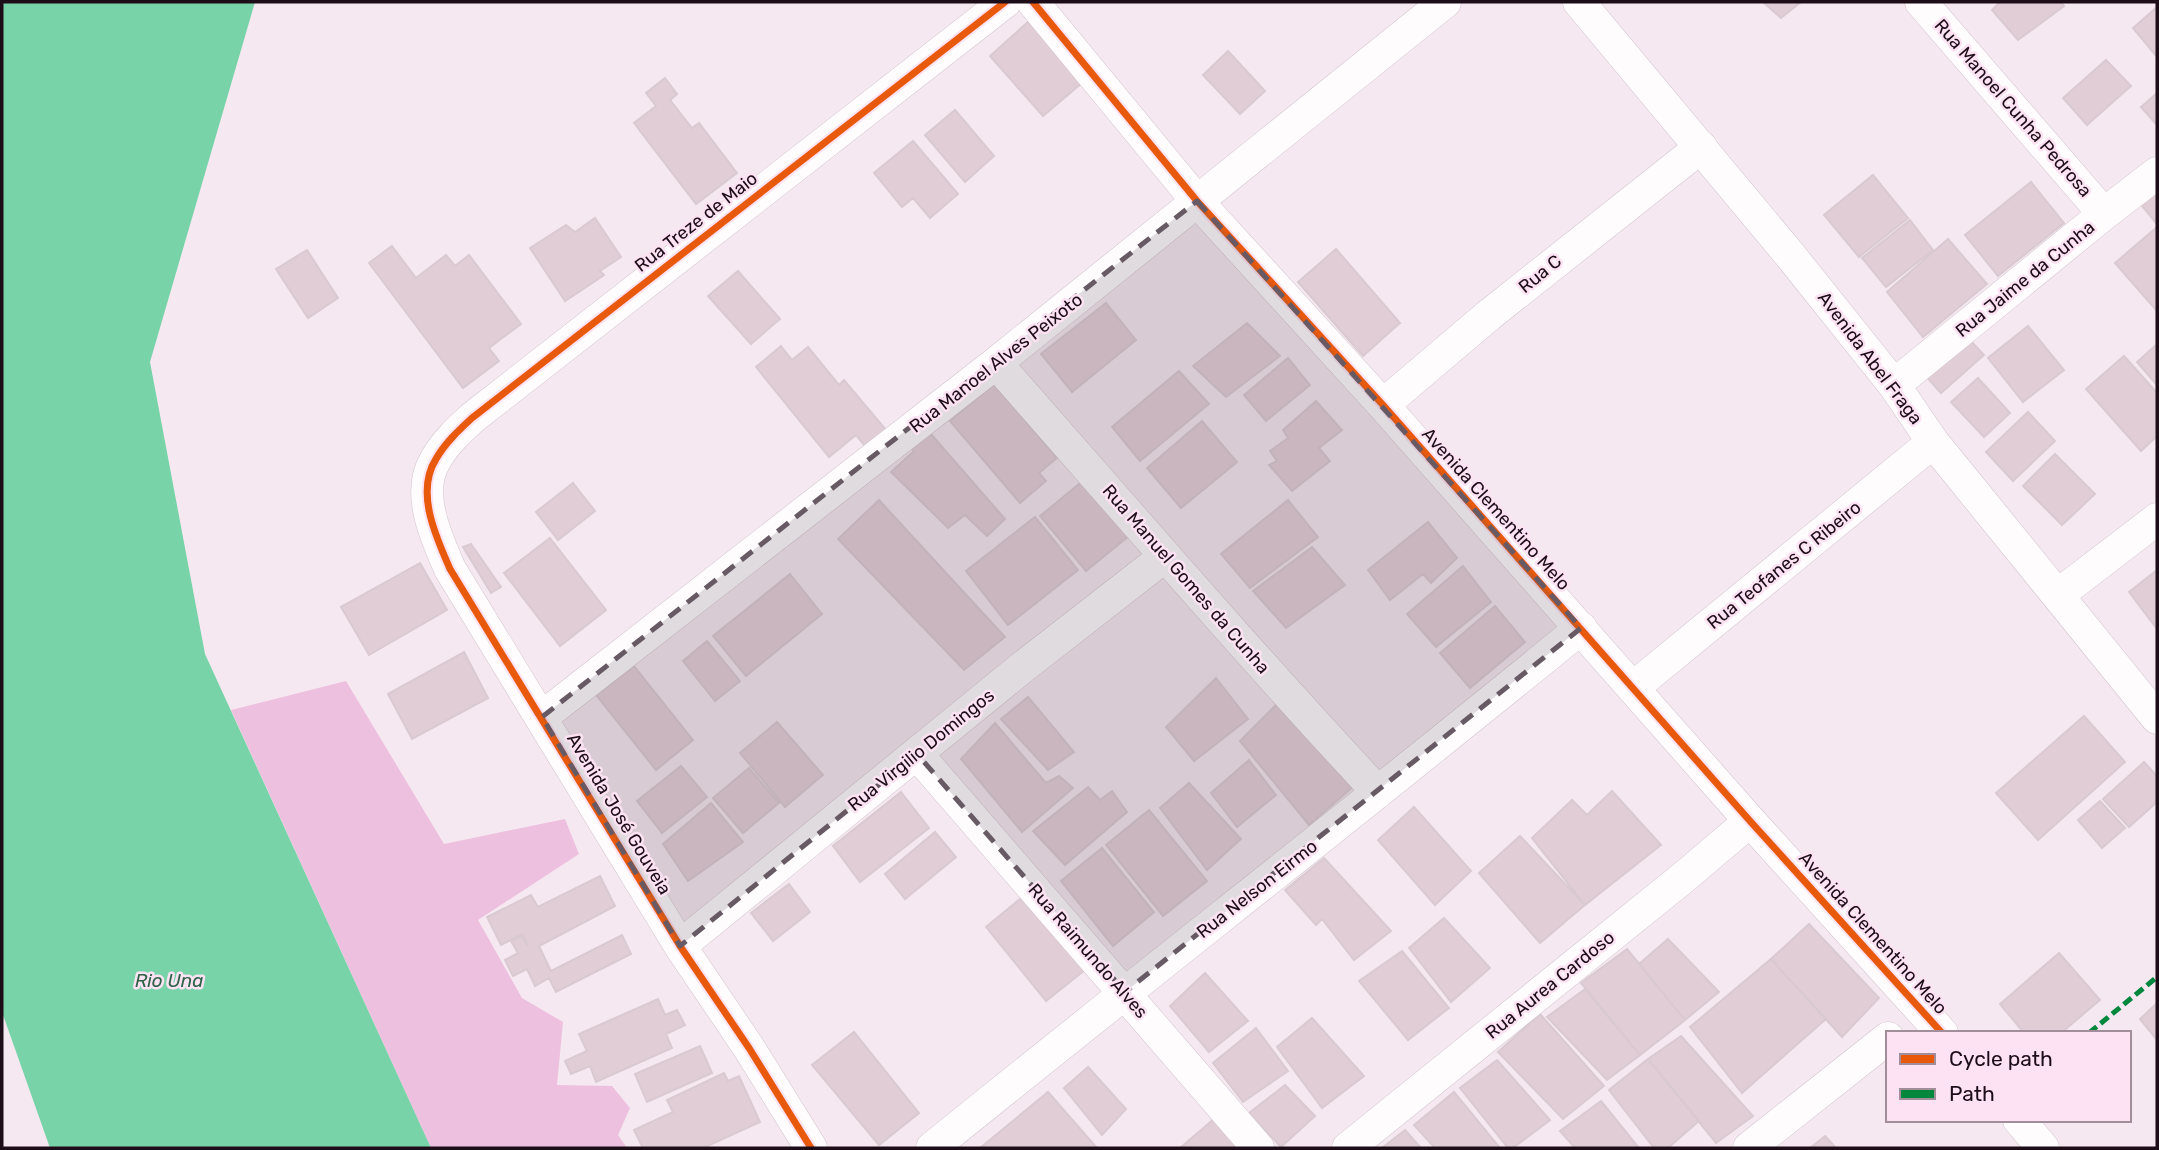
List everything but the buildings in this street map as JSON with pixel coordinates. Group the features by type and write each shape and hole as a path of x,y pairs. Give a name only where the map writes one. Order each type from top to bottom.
{"street":[{"name":"Rua Treze de Maio","path":"427,484 434,461 472,418 1005,2"},
{"name":"Avenida Clementino Melo","path":"1033,2 1197,201 1383,405 1750,821 1932,1022"},
{"name":"Rua Manoel Alves Peixoto","path":"542,717 996,363 1445,2"},
{"name":"Avenida Abel Fraga","path":"1579,2 1790,255 1894,386 1933,442 2157,718"},
{"name":"Rua Manoel Cunha Pedrosa","path":"1922,2 2104,214"},
{"name":"Rua C","path":"1383,405 1489,315 1701,147"},
{"name":"Rua Jaime da Cunha","path":"1894,386 2157,173"},
{"name":"Rua Manuel Gomes da Cunha","path":"996,363 1164,557 1304,714 1378,792"},
{"name":"Rua Teofanes C Ribeiro","path":"1634,687 1933,442"},
{"name":"Avenida José Gouveia","path":"427,484 437,539 450,569 680,946 749,1048 811,1148"},
{"path":"2058,595 2157,519"},
{"name":"Rua Virgilio Domingos","path":"680,946 1024,666 1164,557"},
{"name":"Rua Nelson Eirmo","path":"932,1148 1581,628"},
{"name":"Rua Raimundo Alves","path":"917,754 1258,1148"},
{"name":"Rua Aurea Cardoso","path":"1348,1148 1674,886 1750,821"},
{"path":"1902,1031 1932,1022"},
{"path":"1749,1148 1886,1040"},
{"path":"2021,1122 2043,1148"}],"highlighted area":[{"path":"1197,201 1581,628 1125,992 917,754 680,946 542,717"}],"shaded area":[{"path":"346,681 444,844 565,819 579,854 478,920 522,998 563,1022 557,1085 612,1086 630,1108 618,1135 627,1148 431,1148 231,710"}],"water":[{"name":"Rio Una","path":"2,2 255,2 150,362 205,654 431,1148 50,1148 2,1012"}],"marked path":[{"path":"2091,1031 2157,977"}],"cycle path":[{"path":"811,1148 749,1048 680,946 450,569 434,529 427,486 436,459 452,437 472,418 1005,2"},
{"path":"1033,2 1197,201 1383,405 1750,821 1940,1031"}]}
